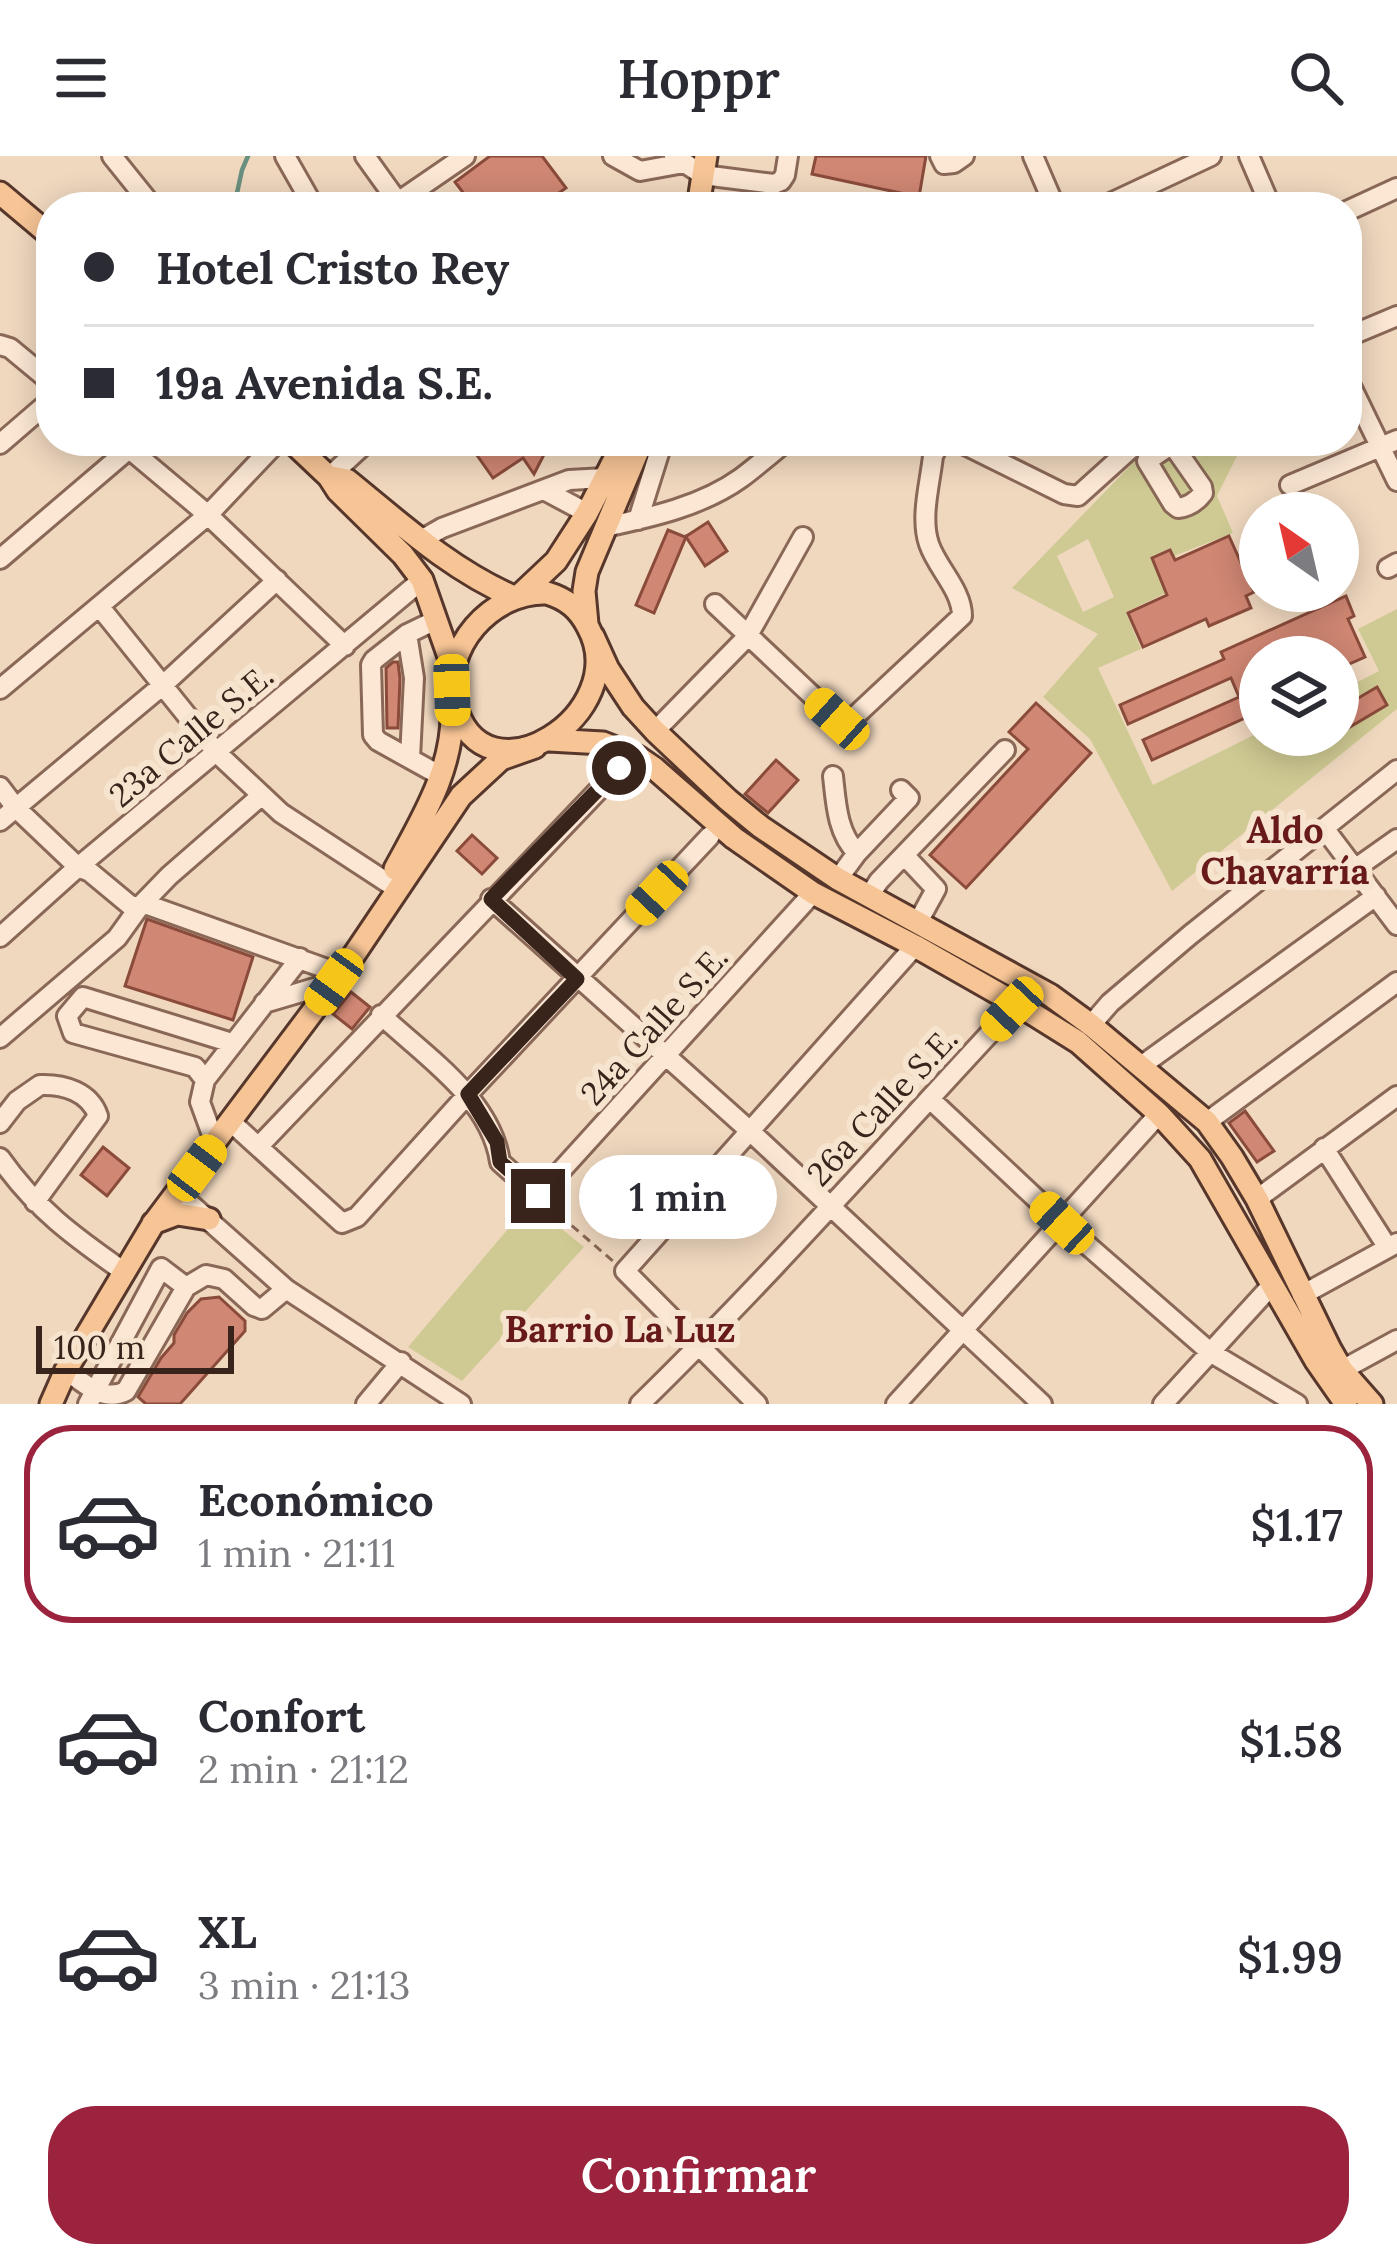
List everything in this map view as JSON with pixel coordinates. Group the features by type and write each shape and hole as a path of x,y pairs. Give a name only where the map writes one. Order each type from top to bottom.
{"main road":[{"path":"0,193 36,223"},
{"path":"307,456 422,580 461,722 477,740 500,749 603,743 632,754 654,767 734,838 814,893 1078,1042 1184,1139 1346,1404"},
{"path":"342,971 441,776 453,732 453,680 463,644 494,608 556,561 616,456"},
{"path":"51,1404 87,1386 123,1271 342,971 430,838 473,782 501,759 542,743 571,722 588,695 596,664 584,583 636,456"},
{"path":"329,477 347,480 479,581 517,595 547,593 574,607 617,686 655,731 744,813 838,879 1050,995 1207,1122 1257,1199 1342,1370 1372,1404"},
{"path":"1094,1027 1112,1060 1159,1114 1197,1143 1230,1181 1257,1199"},
{"path":"1257,1199 1262,1245 1316,1361"},
{"path":"153,1224 178,1214 209,1219"},
{"path":"1342,1370 1358,1404"}],"street":[{"path":"112,156 141,192"},
{"path":"285,156 305,192"},
{"path":"364,156 391,192"},
{"path":"614,156 640,171 694,165 774,184 785,175 788,156"},
{"path":"940,156 944,164 964,156"},
{"path":"1033,156 1049,192"},
{"path":"1134,192 1211,156"},
{"path":"1249,156 1265,192"},
{"path":"414,192 451,160"},
{"path":"1362,204 1397,188"},
{"path":"1362,331 1397,316"},
{"path":"0,345 36,370"},
{"path":"1362,401 1389,443 1397,481"},
{"path":"0,444 36,413"},
{"path":"0,559 112,456"},
{"path":"137,456 208,515 345,646"},
{"path":"0,689 208,515 264,456"},
{"path":"329,477 351,456"},
{"path":"638,520 657,456"},
{"path":"605,527 708,497 769,456"},
{"path":"715,604 837,719 853,718 962,616 962,606 932,554 925,526 934,456"},
{"path":"987,456 1064,494 1078,496 1122,456"},
{"path":"1290,485 1358,456"},
{"path":"421,540 569,480 605,478"},
{"path":"544,490 587,513"},
{"path":"655,731 747,637 803,537"},
{"path":"0,821 163,686 277,580"},
{"name":"23a Calle S.E.","path":"0,937 422,580"},
{"path":"99,606 218,753 281,813 388,883"},
{"path":"436,620 407,634 374,661 372,708 378,740 441,776"},
{"path":"407,634 414,678 410,758"},
{"path":"869,896 1005,750"},
{"path":"259,1146 632,754"},
{"path":"1094,1027 1110,1003 1190,935 1397,770"},
{"path":"833,776 845,842 856,853"},
{"path":"0,787 78,867 131,906 148,905 342,971"},
{"path":"838,879 856,853 909,798 901,790"},
{"path":"0,1037 116,938 169,876 262,795"},
{"path":"1324,828 1397,925"},
{"path":"231,1122 342,1223 357,1217 710,836"},
{"path":"1356,868 1397,839"},
{"path":"905,856 936,889 918,922"},
{"name":"24a Calle S.E.","path":"538,1196 814,893"},
{"path":"1142,1066 1376,896"},
{"path":"491,899 831,1205 1042,1404"},
{"path":"757,1404 625,1271 915,946"},
{"path":"215,1143 200,1102 205,1080 300,958"},
{"path":"264,1003 342,971"},
{"path":"1207,1122 1397,982"},
{"path":"205,1080 195,1067 73,1033 68,1016 83,997 232,1043"},
{"name":"26a Calle S.E.","path":"640,1404 699,1347 1017,1004"},
{"path":"381,1015 468,1094 497,1142 500,1162 538,1196"},
{"path":"0,1123 17,1101 40,1085 69,1088 94,1105 98,1116 35,1202"},
{"path":"930,1099 1210,1352 1297,1404"},
{"path":"1257,1199 1324,1148 1395,1104"},
{"path":"896,1404 1159,1114"},
{"path":"1302,1295 1392,1246 1324,1148"},
{"path":"0,1158 55,1222 123,1271"},
{"path":"178,1192 286,1288 461,1404"},
{"path":"187,1287 161,1268 87,1386 117,1396 126,1391 187,1287 206,1275 224,1279 262,1309 286,1288"},
{"path":"1162,1404 1271,1286"},
{"path":"1342,1370 1397,1340"},
{"path":"365,1404 401,1362"}],"path":[{"path":"538,1196 625,1271"}],"shaded area":[{"path":"1140,456 1237,456 1217,496 1233,533 1174,556 1170,548 1150,557 1166,593 1126,612 1141,649 1098,668 1153,785 1239,742 1239,756 1339,756 1172,891 1090,739 1043,697 1098,634 1012,588","holes":["1088,539 1114,597 1083,612 1057,556"]},
{"path":"1397,609 1397,709 1359,740 1359,681 1379,671 1358,629"},
{"path":"530,1203 584,1247 462,1381 408,1347"}],"building":[{"path":"490,156 542,156 566,188 560,192 463,192 455,182"},
{"path":"816,156 926,156 920,192 896,192 812,174"},
{"path":"478,456 543,456 534,474 523,458 493,478"},
{"path":"708,522 727,551 705,566 686,537 654,613 636,605 668,530 685,537"},
{"path":"1229,536 1239,558 1242,612 1209,626 1206,619 1143,647 1128,613 1167,595 1152,558 1170,550 1175,560"},
{"path":"1310,612 1352,612 1354,616 1348,619 1356,636 1257,636"},
{"path":"1239,644 1239,697 1231,678 1128,724 1120,705 1224,659 1221,652"},
{"path":"398,662 400,679 398,728 387,728 386,668"},
{"path":"1377,687 1387,705 1359,722 1359,698"},
{"path":"1239,697 1239,721 1152,760 1143,740"},
{"path":"1036,703 1091,753 966,888 930,855 1028,749 1009,732"},
{"path":"776,760 798,780 768,813 745,794"},
{"path":"472,835 497,858 482,874 457,851"},
{"path":"147,919 253,957 233,1020 125,986"},
{"path":"351,992 370,1007 352,1029 333,1014"},
{"path":"1245,1111 1274,1151 1257,1162 1229,1123"},
{"path":"103,1147 129,1168 107,1196 81,1175"},
{"path":"219,1297 245,1321 245,1331 180,1404 146,1404 138,1397 174,1343 187,1313 201,1299"}],"waterway":[{"path":"237,192 248,156"}],"district":[{"name":"Aldo Chavarría","path":"1285,850"},
{"name":"Barrio La Luz","path":"620,1329"}],"route":[{"path":"538,1196 500,1162 497,1142 468,1094 577,979 491,899 619,768"}]}
